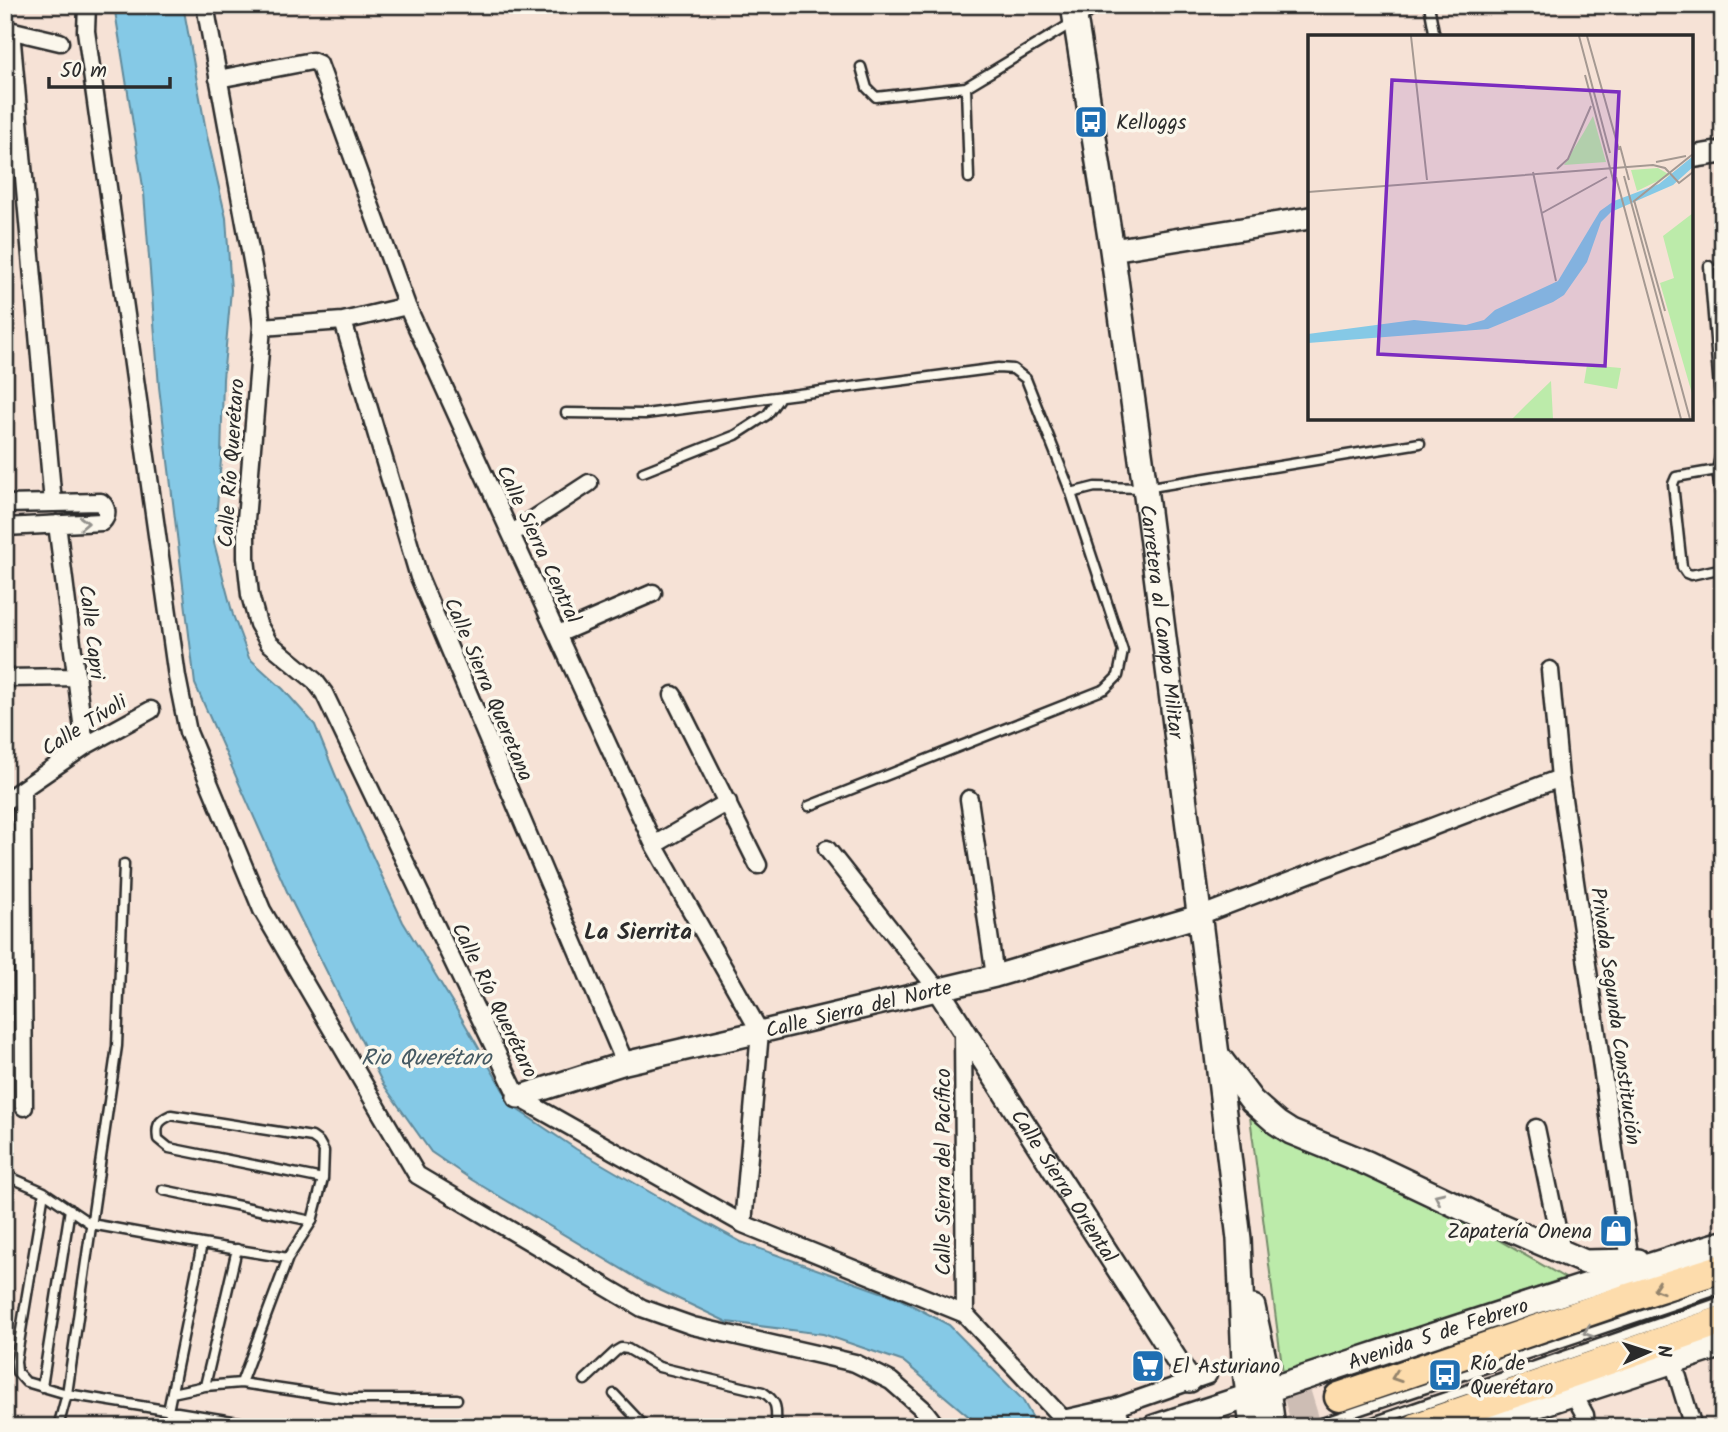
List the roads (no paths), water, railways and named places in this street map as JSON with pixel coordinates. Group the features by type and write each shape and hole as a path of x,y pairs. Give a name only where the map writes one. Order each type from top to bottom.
{"highway":[{"name":"Avenida 5 de Febrero","path":"1339,1397 1723,1268"},
{"path":"1417,1427 1723,1320"}],"main road":[{"name":"Carretera al Campo Militar","path":"1074,13 1112,250 1145,488 1217,1055 1239,1238 1244,1363 1258,1393"},
{"path":"1217,1055 1252,1101 1292,1132 1585,1262 1665,1261"},
{"name":"Avenida 5 de Febrero","path":"1154,1427 1515,1307 1723,1243"},
{"path":"1471,1427 1723,1345"},
{"path":"1252,1427 1258,1393"},
{"path":"1258,1393 1273,1427"},
{"path":"1199,1412 1222,1422 1223,1427"}],"street":[{"path":"87,5 86,31 177,677 188,732 262,910 417,1175 642,1308 693,1326 855,1363 891,1381 923,1409 937,1427"},
{"name":"Calle Río Querétaro","path":"205,5 262,327 246,520 250,595 258,624 269,643 315,681 324,693 518,1097 743,1223 965,1314 1064,1423"},
{"path":"54,503 8,30 60,42"},
{"name":"Calle Sierra Central","path":"218,79 312,61 319,65 407,306 654,845 760,1032"},
{"path":"1693,157 1723,152"},
{"path":"1112,250 1308,218"},
{"path":"262,327 343,321 407,306"},
{"name":"Calle Sierra Queretana","path":"343,321 419,577 625,1063"},
{"path":"511,534 589,483"},
{"path":"5,504 101,502 107,512 102,522 5,527"},
{"name":"Calle Capri","path":"57,524 85,746"},
{"path":"558,634 653,593"},
{"name":"Privada Segunda Constitución","path":"1550,670 1560,778 1630,1261"},
{"path":"5,678 77,677"},
{"path":"673,695 758,865"},
{"name":"Calle Tívoli","path":"5,801 85,746 150,709"},
{"path":"1199,916 1560,778"},
{"path":"22,791 24,1107"},
{"path":"969,799 995,975"},
{"path":"654,845 727,802"},
{"path":"827,849 938,990"},
{"name":"Calle Sierra del Norte","path":"518,1097 625,1063 938,990 1199,916"},
{"name":"Calle Sierra Oriental","path":"938,990 1199,1378"},
{"name":"Calle Sierra del Pacífico","path":"963,1029 965,1314"},
{"path":"743,1223 760,1032"},
{"path":"1536,1128 1562,1252"},
{"path":"1673,1361 1693,1427"},
{"path":"1064,1423 1199,1378"},
{"path":"1573,1393 1585,1416 1586,1427"},
{"path":"1116,1407 1124,1427"}],"lane":[{"path":"861,67 867,88 876,97 965,87 1074,13 1102,5"},
{"path":"1429,5 1435,35"},
{"path":"965,87 969,178"},
{"path":"1709,266 1723,438"},
{"path":"566,413 645,414 998,368 1013,369 1026,379 1071,493 1123,651 1118,676 1105,689 809,806"},
{"path":"643,472 736,435 767,415 780,397"},
{"path":"1071,493 1095,487 1145,488 1420,443"},
{"path":"1723,444 1717,470 1723,515"},
{"path":"1717,470 1676,478 1673,484 1682,567 1686,573 1692,575 1723,568"},
{"path":"58,1427 66,1394 117,1046 124,864"},
{"path":"241,1383 288,1258 312,1221 323,1179 324,1151 312,1137 171,1115 160,1120 156,1128 158,1139 169,1148 323,1179"},
{"path":"5,1175 44,1192 91,1224 288,1258"},
{"path":"163,1190 312,1221"},
{"path":"44,1192 16,1373 26,1382 66,1394 270,1427"},
{"path":"42,1387 70,1209"},
{"path":"168,1411 202,1244"},
{"path":"205,1386 237,1249"},
{"path":"1310,1427 1723,1288"},
{"path":"1359,1427 1723,1301"},
{"path":"585,1380 616,1351 621,1348 628,1349 659,1367 763,1392 772,1398 776,1408 776,1427"},
{"path":"172,1393 205,1386 241,1383 348,1399 457,1399"},
{"path":"614,1394 645,1427"}],"water":[{"name":"Rio Querétaro","path":"114,5 183,5 207,136 226,218 231,290 214,543 233,615 249,658 283,689 315,725 403,922 503,1090 518,1110 576,1149 741,1242 900,1299 949,1325 1022,1399 1038,1427 977,1427 973,1420 904,1362 823,1334 727,1322 647,1284 472,1180 431,1152 383,1084 289,896 195,684 159,387 144,193"}],"tunnel":[{"path":"1248,1425 1339,1397"}],"place":[{"name":"Kelloggs","path":"1091,122"},
{"name":"Zapatería Onena","path":"1616,1231"},
{"name":"El Asturiano","path":"1148,1366"},
{"name":"Río de Querétaro","path":"1445,1375"}],"district":[{"name":"La Sierrita","path":"638,931"}]}
